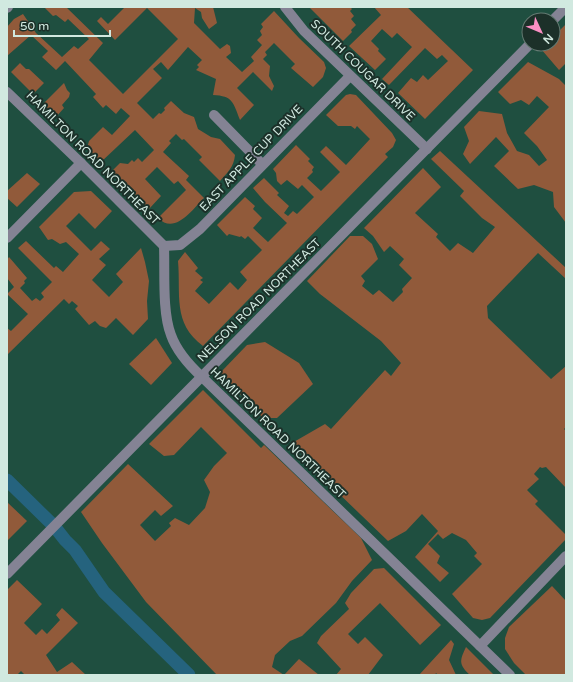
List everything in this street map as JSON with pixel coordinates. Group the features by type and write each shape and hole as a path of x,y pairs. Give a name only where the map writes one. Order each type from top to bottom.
{"street":[{"name":"SOUTH COUGAR DRIVE","path":"285,7 304,31 426,149"},
{"name":"NELSON ROAD NORTHEAST","path":"7,574 522,52"},
{"name":"EAST APPLE CUP DRIVE","path":"164,246 180,245 200,229 262,164 350,76"},
{"name":"HAMILTON ROAD NORTHEAST","path":"7,92 164,246 166,311 171,335 181,354 202,377 510,675"},
{"path":"214,115 262,164"},
{"path":"7,238 81,163"},
{"path":"480,646 566,556"}],"shaded area":[{"path":"44,7 66,7 103,43 89,60 123,94 178,39 147,8 115,40 97,21 101,17 108,24 125,7 213,7 217,23 209,29 202,18 201,12 195,8 194,23 220,49 227,44 230,46 231,53 226,57 242,72 254,61 251,57 262,45 257,40 262,35 260,31 263,27 261,24 274,11 324,62 326,68 323,77 313,87 291,68 295,64 274,43 265,52 267,55 263,59 270,66 269,76 274,86 272,91 253,72 237,88 254,105 240,120 234,104 231,101 225,97 213,95 216,79 196,70 199,67 197,65 202,60 188,47 168,70 161,62 153,69 162,78 137,103 153,119 165,110 164,108 171,101 184,113 194,117 198,129 211,137 220,139 235,155 232,166 220,181 199,160 202,157 184,139 182,140 176,134 169,141 171,143 163,152 189,176 186,180 204,198 183,219 171,224 164,223 158,218 186,190 178,181 174,184 157,167 145,179 161,196 149,209 112,171 120,163 128,164 132,160 134,162 138,158 142,162 154,150 135,130 101,162 87,148 89,141 103,127 112,135 130,116 121,108 116,114 106,105 103,108 93,97 96,94 65,61 56,70 42,57 48,51 31,35 7,56 7,27 14,19 23,14 36,33 62,57 74,46 78,49 89,39 68,19 65,22 56,15 53,16"},
{"path":"309,7 350,7 352,9 350,11 354,16 351,19 356,25 351,30 352,32 343,41"},
{"path":"374,7 407,7 473,70 425,119 398,93 411,78 417,82 423,75 428,80 448,61 442,55 437,59 425,48 389,85 382,79 412,47 397,33 392,38 382,29 371,41 386,59 375,70 349,46 381,15"},
{"path":"566,24 566,63 559,70 544,52 561,52 561,29"},
{"path":"528,62 559,79 566,86 566,223 554,207 553,192 534,185 518,189 494,166 509,151 496,137 470,164 463,154 469,141 464,127 479,111 502,114 507,133 517,151 529,155 539,166 547,160 537,146 524,133 549,107 537,96 529,105 521,100 510,104 498,92"},
{"path":"20,63 44,83 33,94 11,72"},
{"path":"64,83 70,93 69,97 62,105 64,108 56,117 43,104"},
{"path":"346,95 356,95 392,133 396,140 393,147 385,154 388,157 203,346 186,328 182,318 179,296 178,261 185,252 198,268 195,271 203,278 200,280 203,282 195,291 209,304 230,282 238,290 247,280 240,272 262,250 248,236 245,239 241,236 229,234 227,236 217,225 245,197 255,206 253,209 262,218 253,228 268,242 287,223 253,188 264,178 279,193 277,195 289,206 284,213 288,216 293,211 297,214 314,197 302,185 298,189 287,180 281,185 277,181 276,173 273,169 296,145 310,159 308,161 314,167 312,170 313,172 307,178 321,191 340,172 320,152 326,146 346,165 370,139 357,126 355,129 351,126 338,126 326,115"},
{"path":"440,151 566,268 566,279 538,253 487,306 488,318 551,379 566,366 566,427 564,429 566,431 566,488 546,467 540,467 534,474 539,479 527,490 538,501 535,504 566,535 566,539 490,618 482,620 473,618 452,594 482,564 474,556 477,553 466,540 452,533 443,539 438,534 428,544 440,556 437,563 449,573 440,582 415,557 438,531 422,514 406,531 388,541 332,487 292,443 325,424 331,429 385,370 391,376 401,363 381,341 320,294 307,281 350,236 363,236 372,244 378,259 361,276 365,281 362,286 373,295 379,290 393,302 403,292 402,289 412,278 399,265 404,259 390,246 384,252 373,236 364,228 423,168 441,187 415,213 438,234 436,237 450,251 458,243 473,253 495,227 482,218 460,196 464,191 431,159"},
{"path":"27,173 40,184 17,207 7,198 7,191"},
{"path":"91,191 112,211 95,229 79,213 66,226 91,251 101,241 110,249 99,259 106,265 92,280 109,297 123,282 116,274 141,248 149,281 147,301 148,319 133,335 116,318 106,328 100,326 95,321 89,325 75,309 78,306 72,301 69,304 64,299 7,355 7,328 11,331 28,314 7,294 14,287 7,278 7,260 9,257 27,278 24,281 25,283 20,288 32,301 36,298 40,301 44,297 41,293 52,282 18,248 26,241 54,268 56,266 63,272 79,254 66,242 60,244 52,239 48,240 39,227 74,192"},
{"path":"156,338 172,363 151,385 129,364"},
{"path":"265,342 299,363 313,384 277,418 263,418 220,373 247,345"},
{"path":"203,390 261,448 264,445 361,538 372,560 352,581 336,603 302,636 290,641 275,655 272,667 284,675 217,675 146,602 81,512 128,464 173,506 161,516 155,510 140,525 155,541 171,526 169,523 175,518 189,525 205,508 210,492 204,480 214,466 227,453 201,427 174,455 164,456 149,444"},
{"path":"7,502 27,521 7,541"},
{"path":"384,568 441,625 420,645 380,603 348,634 358,644 365,637 383,655 368,675 336,675 341,669 317,643 321,636 349,609 345,603 351,593 374,569"},
{"path":"17,580 42,604 24,623 36,635 42,629 47,634 60,620 56,615 62,608 78,623 46,655 57,672 72,662 86,675 25,675 21,671 17,675 7,674 7,590"},
{"path":"552,586 566,601 566,675 526,675 514,663 505,649 505,638 509,627"},
{"path":"451,640 454,644 449,660 456,675 438,675 436,673 435,675 419,675"},
{"path":"466,647 494,675 470,675 463,668 461,659"},
{"path":"299,659 319,675 284,675"}],"waterway":[{"path":"7,480 54,526 75,550 104,592 189,675"}]}
